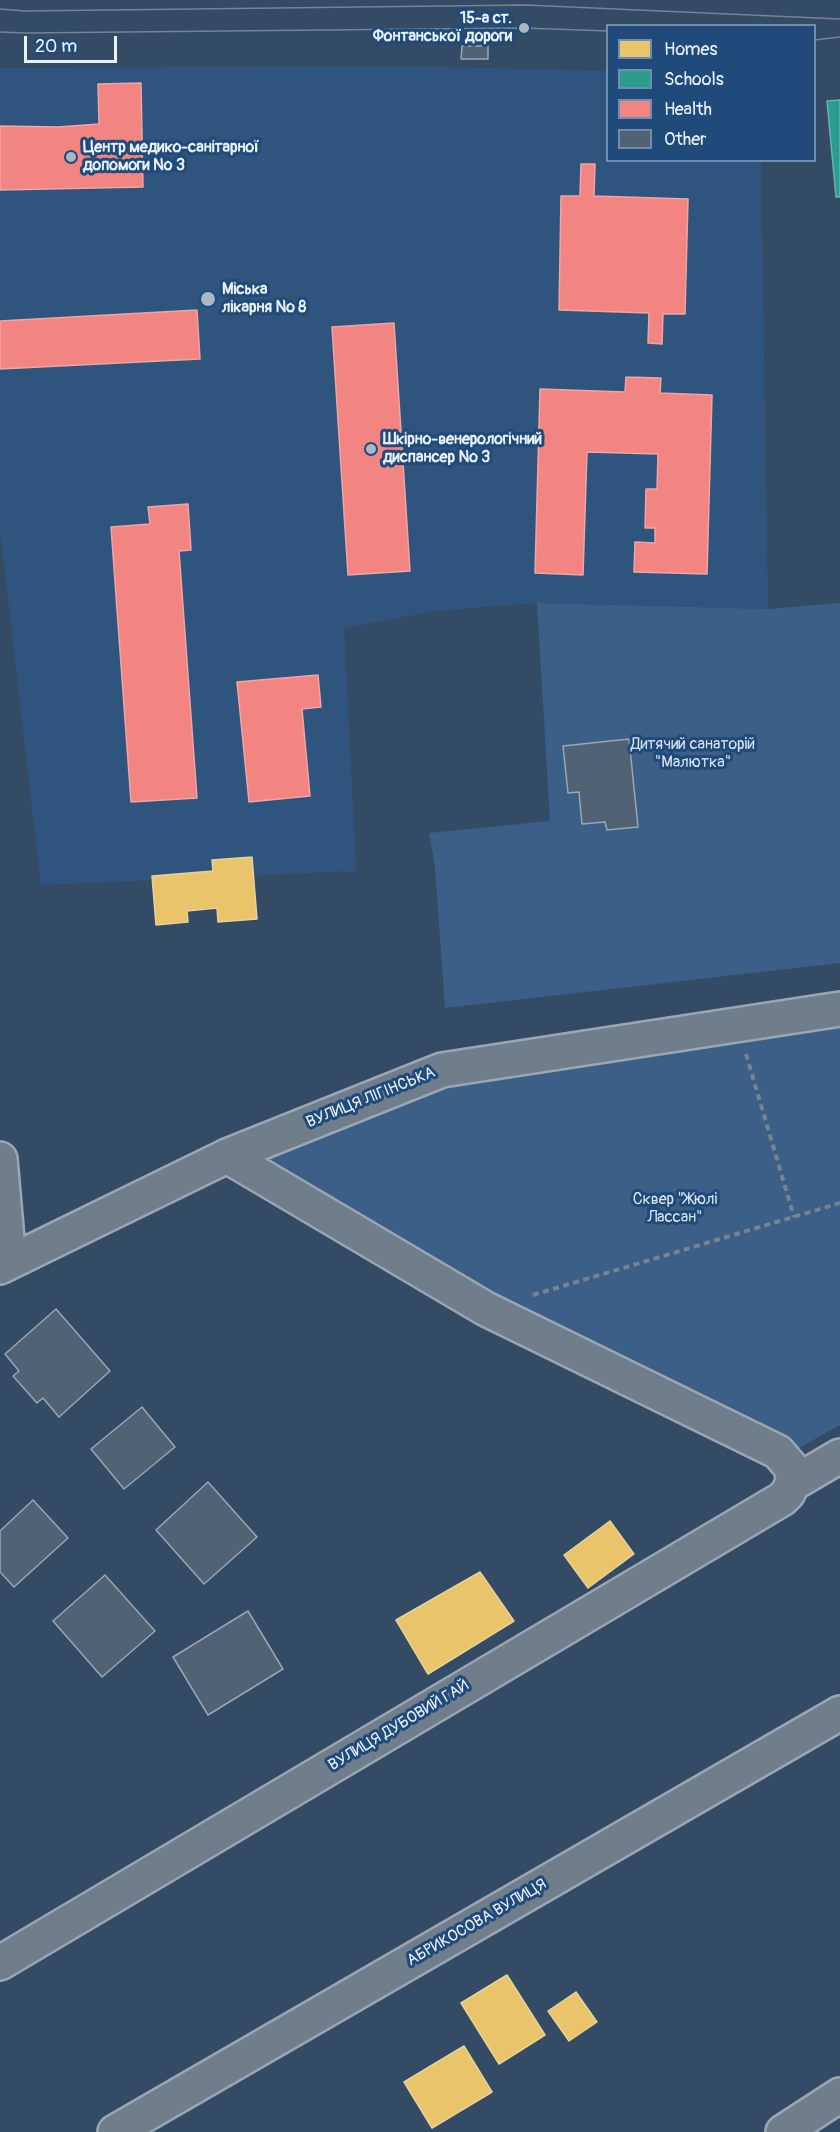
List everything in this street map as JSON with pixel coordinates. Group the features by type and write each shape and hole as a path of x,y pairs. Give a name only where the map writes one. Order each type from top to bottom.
{"street":[{"name":"ВУЛИЦЯ ЛІГІНСЬКА","path":"5,1265 227,1156 442,1070 840,1009"},
{"path":"227,1156 486,1309 778,1452 790,1466 793,1475 792,1484"},
{"path":"0,1160 5,1265"},
{"name":"ВУЛИЦЯ ДУБОВИЙ ГАЙ","path":"0,1963 782,1500 792,1484 840,1456"},
{"name":"АБРИКОСОВА ВУЛИЦЯ","path":"115,2132 840,1713"},
{"path":"783,2132 840,2095"}],"path":[{"path":"738,1025 794,1217"},
{"path":"532,1296 840,1203"}],"shaded area":[{"name":"Міська лікарня № 8","path":"401,66 606,71 606,162 761,162 768,609 537,603 435,611 344,628 356,871 41,885 0,530 0,68"}],"green space":[{"name":"Дитячий санаторій \"Малютка\"","path":"537,603 768,609 840,603 840,963 445,1008 435,867 429,833 550,821"},
{"name":"Сквер \"Жюлі Лассан\"","path":"840,1019 840,1425 785,1456 231,1162 444,1076"}],"building: Homes":[{"path":"252,857 257,919 218,922 217,908 187,911 188,922 156,925 152,876 213,871 212,860"},
{"path":"610,1521 634,1554 588,1588 564,1555"},
{"path":"480,1572 514,1621 428,1674 396,1620"},
{"path":"507,1975 545,2035 499,2064 461,2003"},
{"path":"576,1992 597,2022 569,2041 548,2011"},
{"path":"464,2046 492,2092 432,2128 404,2082"}],"building: Schools":[{"path":"840,100 840,197 836,197 827,101"}],"building: Health":[{"name":"Центр медико-санітарної допомоги № 3","path":"141,83 143,187 0,190 0,126 58,127 99,124 98,84"},
{"path":"581,164 595,164 594,196 688,199 685,314 663,314 662,344 648,343 649,313 559,310 561,196 580,196"},
{"path":"197,310 200,359 0,369 0,321"},
{"name":"Шкірно-венерологічний диспансер № 3","path":"394,323 410,571 348,575 332,327"},
{"path":"626,377 661,378 660,393 712,395 707,574 634,572 635,542 655,543 655,528 645,528 646,489 657,489 658,454 587,452 583,575 535,573 540,389 625,392"},
{"path":"188,504 191,550 179,551 197,798 131,802 111,527 150,524 148,507"},
{"path":"318,675 321,707 302,709 310,796 249,802 237,682"}],"building: Other":[{"path":"462,46 488,46 488,59 461,59"},
{"path":"629,739 638,827 607,830 605,822 582,824 579,792 568,793 563,746"},
{"path":"56,1309 110,1371 59,1417 43,1398 37,1403 13,1376 19,1371 5,1354"},
{"path":"142,1407 175,1447 124,1489 91,1449"},
{"path":"208,1482 257,1537 204,1584 156,1530"},
{"path":"33,1500 68,1538 14,1587 0,1572 0,1531"},
{"path":"105,1575 155,1631 102,1677 53,1621"},
{"path":"248,1611 283,1669 208,1715 173,1657"}],"tram line":[{"path":"0,9 25,11 526,5 840,19"},
{"path":"0,32 524,28 606,31"},
{"path":"816,40 840,37"}],"place":[{"name":"15-а ст. Фонтанської дороги","path":"524,28"},
{"name":"Центр медико-санітарної допомоги № 3","path":"71,157"},
{"name":"Міська лікарня № 8","path":"208,299"},
{"name":"Шкірно-венерологічний диспансер № 3","path":"371,449"}]}
